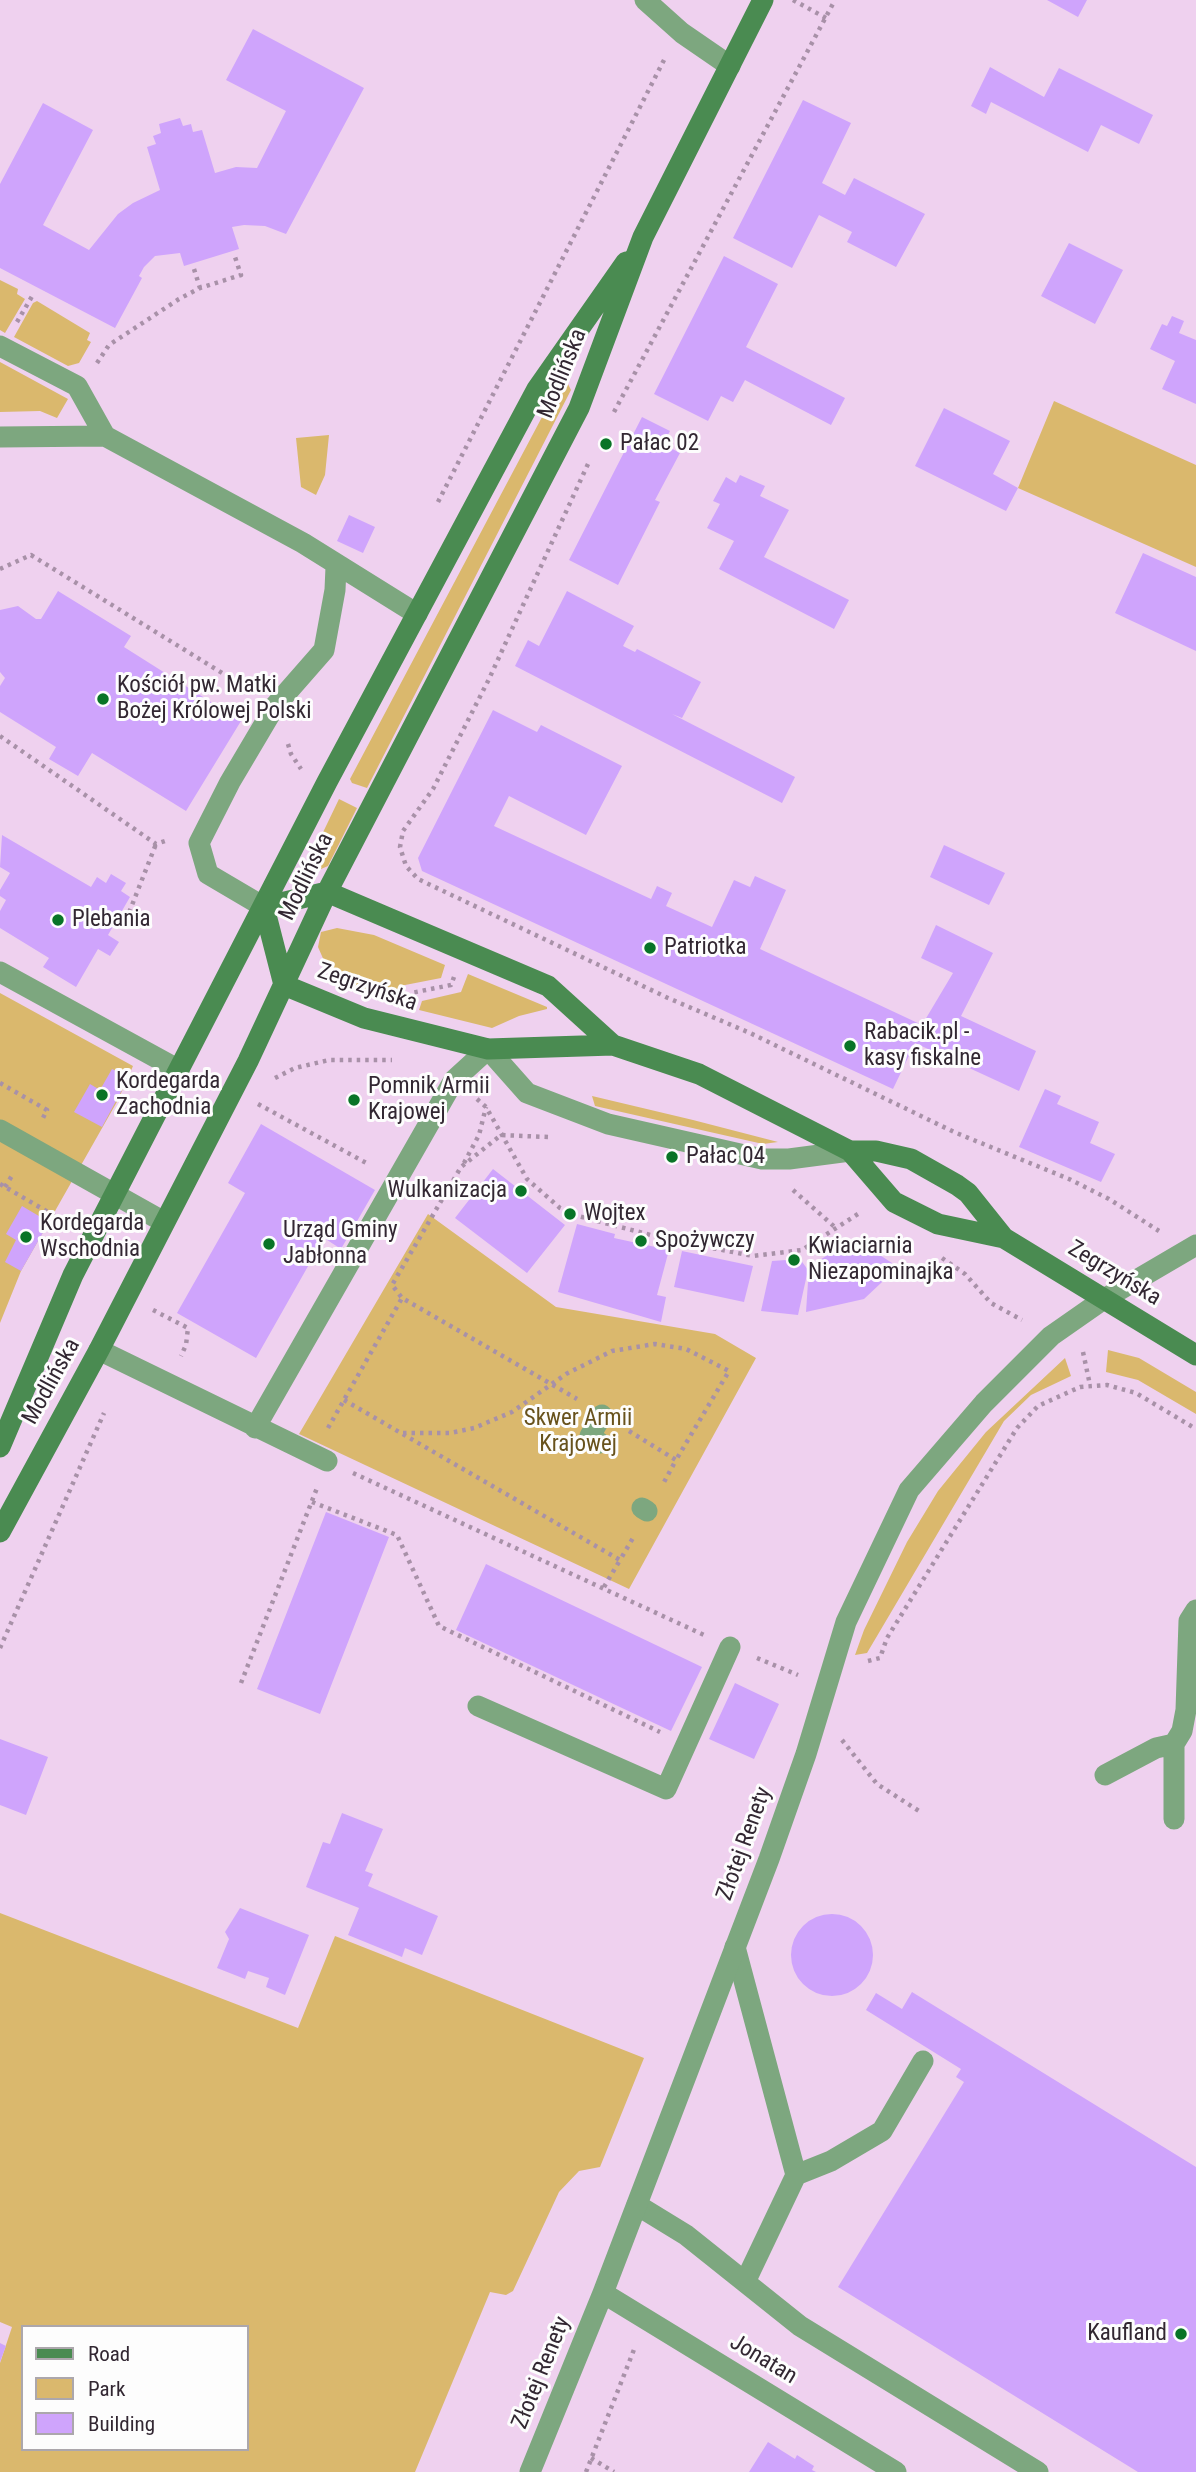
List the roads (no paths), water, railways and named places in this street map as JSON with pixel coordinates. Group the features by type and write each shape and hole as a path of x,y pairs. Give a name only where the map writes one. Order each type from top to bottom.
{"main road":[{"name":"Modlińska","path":"0,1532 99,1350 284,985 327,892 579,408 643,237 763,0"},
{"name":"Modlińska","path":"0,1447 73,1275 537,388 643,237"},
{"path":"264,906 327,892"},
{"name":"Zegrzyńska","path":"327,892 548,986 613,1045"},
{"name":"Zegrzyńska","path":"264,906 284,985 328,1006 402,1030 488,1049 613,1045 699,1074 850,1151 894,1202 938,1224 1004,1238 1196,1355"},
{"name":"Zegrzyńska","path":"850,1151 876,1152 911,1159 947,1179 968,1193 1004,1238"}],"street":[{"path":"645,0 679,30 730,66"},
{"path":"0,346 77,386 105,436"},
{"path":"0,437 105,436 303,543 417,614"},
{"path":"264,906 208,874 199,843 275,706 324,650 335,590 336,566"},
{"path":"0,972 179,1070"},
{"path":"256,1428 454,1080 488,1049 527,1093 608,1124 762,1159 789,1159 850,1151"},
{"path":"0,1130 164,1222"},
{"name":"Złotej Renety","path":"530,2472 603,2293 735,1947 818,1712 846,1622 909,1490 984,1403 1051,1335 1104,1299 1196,1245"},
{"path":"99,1350 327,1461"},
{"path":"600,1443 590,1436 602,1415"},
{"path":"1174,1819 1174,1744 1182,1731 1191,1690 1194,1619"},
{"path":"478,1706 666,1789 730,1647"},
{"path":"1105,1775 1156,1748 1174,1744"},
{"path":"735,1947 796,2175 746,2280"},
{"path":"796,2175 831,2161 882,2131 923,2061"},
{"path":"637,2205 659,2216 746,2280 800,2326 1038,2472"},
{"name":"Jonatan","path":"603,2293 896,2472"}],"place":[{"name":"Pałac 02","path":"606,444"},
{"name":"Kościół pw. Matki Bożej Królowej Polski","path":"103,699"},
{"name":"Plebania","path":"58,920"},
{"name":"Patriotka","path":"650,948"},
{"name":"Rabacik.pl - kasy fiskalne","path":"850,1046"},
{"name":"Kordegarda Zachodnia","path":"102,1095"},
{"name":"Pomnik Armii Krajowej","path":"354,1100"},
{"name":"Pałac 04","path":"672,1157"},
{"name":"Wulkanizacja","path":"521,1191"},
{"name":"Wojtex","path":"570,1214"},
{"name":"Kordegarda Wschodnia","path":"26,1237"},
{"name":"Spożywczy","path":"641,1241"},
{"name":"Urząd Gminy Jabłonna","path":"269,1244"},
{"name":"Kwiaciarnia Niezapominajka","path":"794,1260"},
{"name":"Kaufland","path":"1181,2334"}],"park label":[{"name":"Skwer Armii Krajowej","path":"578,1432"}]}
